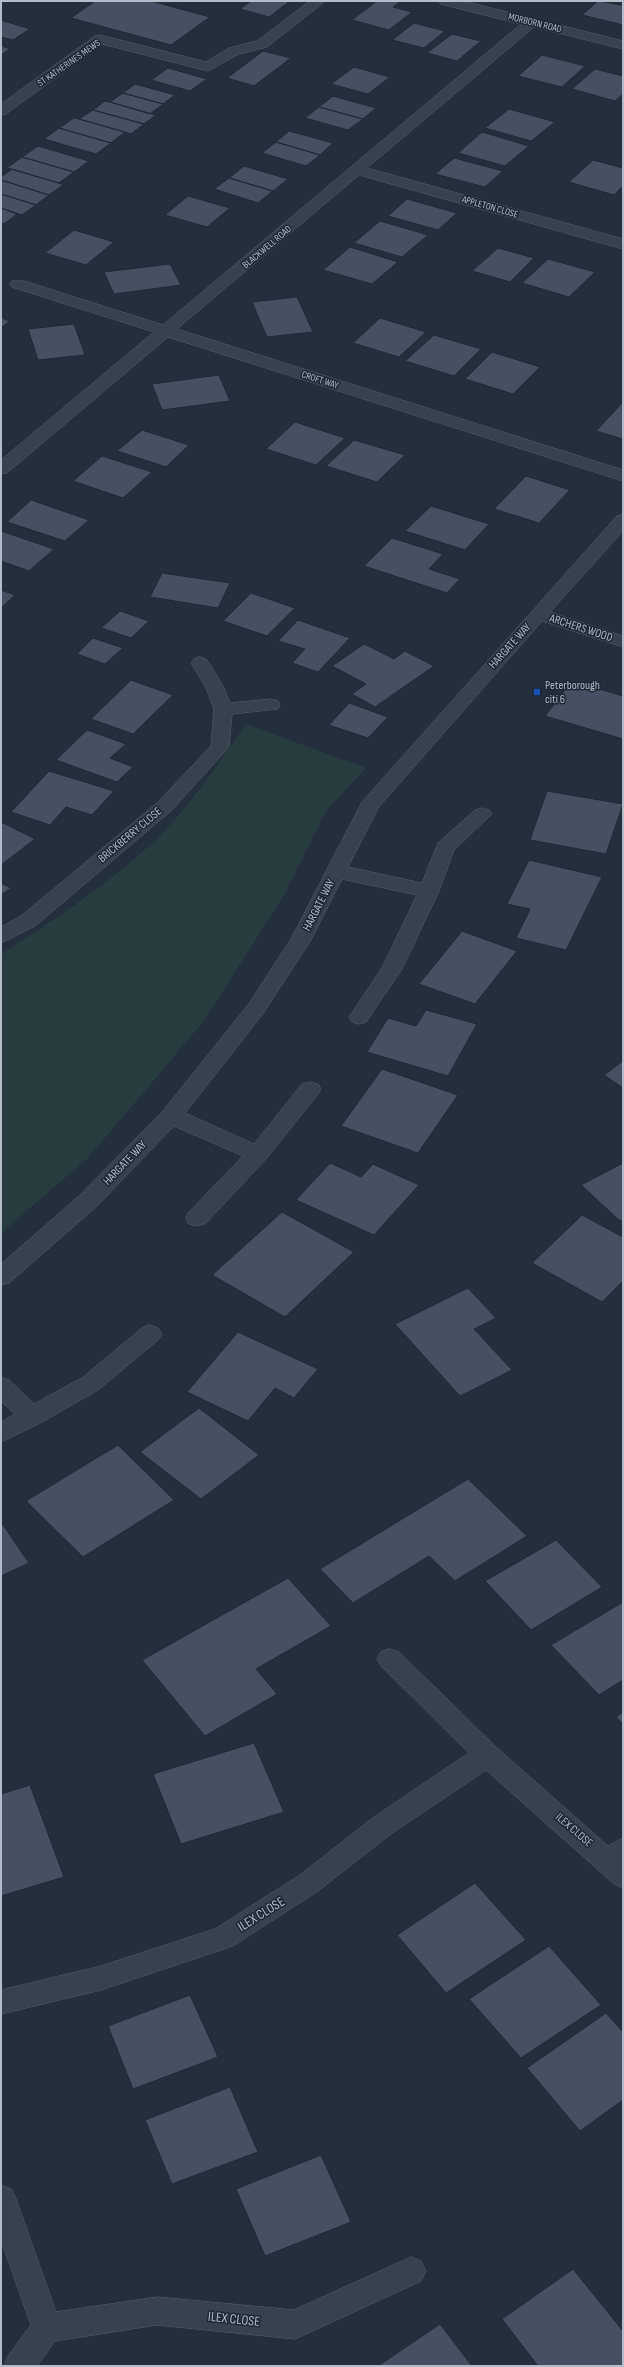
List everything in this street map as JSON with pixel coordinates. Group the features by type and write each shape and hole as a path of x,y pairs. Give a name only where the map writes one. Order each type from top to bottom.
{"street":[{"name":"MORBORN ROAD","path":"446,1 623,45"},
{"name":"ST KATHERINES MEWS","path":"1,111 100,39 208,67 234,50 262,44 316,3"},
{"name":"BLACKWELL ROAD","path":"1,469 167,332 532,22"},
{"name":"APPLETON CLOSE","path":"357,170 623,244"},
{"name":"CROFT WAY","path":"18,284 623,476"},
{"name":"HARGATE WAY","path":"1,1277 88,1201 171,1116 254,1010 301,940 369,806 623,520"},
{"name":"ARCHERS WOOD","path":"538,614 623,642"},
{"name":"BRICKBERRY CLOSE","path":"1,936 28,921 164,807 220,747 224,709 215,688 200,663"},
{"path":"224,709 271,705"},
{"path":"359,1017 392,969 429,890 445,847 482,814"},
{"path":"336,871 429,890"},
{"path":"197,1218 258,1154 310,1088"},
{"path":"171,1116 258,1154"},
{"path":"1,1433 90,1384 150,1334"},
{"path":"1,1386 32,1416"},
{"name":"ILEX CLOSE","path":"390,1659 487,1755 618,1862"},
{"name":"ILEX CLOSE","path":"1,2002 102,1978 223,1938 309,1883 383,1825 487,1755"},
{"path":"1,2199 47,2328 19,2366"},
{"name":"ILEX CLOSE","path":"47,2328 157,2311 295,2325 411,2271"}],"green space":[{"path":"246,724 366,768 326,811 284,895 204,1021 88,1158 1,1233 1,954 40,929 115,875 150,845 189,802"}],"building":[{"path":"95,1 151,1 210,17 171,45 71,18"},
{"path":"251,1 290,1 269,17 240,9"},
{"path":"377,1 401,1 393,7 412,12 389,30 352,20"},
{"path":"598,1 621,5 623,4 623,25 582,15"},
{"path":"1,20 30,29 13,40 1,37"},
{"path":"414,23 445,31 424,48 392,40"},
{"path":"452,34 481,41 457,61 427,53"},
{"path":"1,46 10,49 1,55"},
{"path":"263,51 291,58 254,86 227,78"},
{"path":"542,55 585,66 562,87 518,76"},
{"path":"354,67 390,77 368,94 331,84"},
{"path":"168,68 207,79 190,91 151,80"},
{"path":"595,69 623,76 623,94 615,101 572,89"},
{"path":"135,84 175,95 163,104 123,93"},
{"path":"123,93 163,104 150,114 110,102"},
{"path":"333,96 376,108 363,119 319,107"},
{"path":"105,101 156,115 144,124 93,110"},
{"path":"319,107 363,119 348,130 305,118"},
{"path":"509,109 555,122 531,141 485,128"},
{"path":"93,110 144,124 131,134 79,119"},
{"path":"74,118 125,132 111,143 59,128"},
{"path":"59,128 111,143 96,154 44,139"},
{"path":"289,131 333,143 320,155 276,142"},
{"path":"482,132 529,146 505,166 458,153"},
{"path":"276,142 320,155 306,166 262,153"},
{"path":"38,146 89,161 74,172 22,157"},
{"path":"22,157 74,172 59,183 7,168"},
{"path":"454,158 503,171 485,187 435,174"},
{"path":"593,160 623,168 623,186 614,195 569,182"},
{"path":"244,166 288,179 273,191 229,178"},
{"path":"12,169 63,185 49,195 1,180 1,177"},
{"path":"229,178 273,191 258,203 214,189"},
{"path":"1,180 49,195 36,205 1,194"},
{"path":"1,194 36,205 22,215 1,208"},
{"path":"188,196 230,208 207,227 165,215"},
{"path":"407,199 457,213 438,230 388,216"},
{"path":"1,208 17,214 4,224 1,223"},
{"path":"380,221 428,235 402,257 354,243"},
{"path":"74,230 114,242 86,265 45,253"},
{"path":"350,247 398,262 372,284 323,270"},
{"path":"498,248 534,258 510,282 472,271"},
{"path":"548,259 595,272 569,297 522,283"},
{"path":"170,264 181,285 114,294 104,272"},
{"path":"297,297 313,332 267,337 252,302"},
{"path":"1,318 10,321 1,328"},
{"path":"380,318 426,332 399,357 353,343"},
{"path":"74,324 85,355 38,360 28,329"},
{"path":"434,335 481,349 454,376 405,361"},
{"path":"492,352 540,367 513,394 465,379"},
{"path":"219,375 230,401 162,410 152,384"},
{"path":"623,402 623,439 596,431"},
{"path":"295,422 345,438 316,465 266,449"},
{"path":"142,430 189,445 166,467 117,451"},
{"path":"354,440 405,455 377,482 326,466"},
{"path":"102,456 152,472 123,498 73,481"},
{"path":"526,476 570,490 539,523 494,509"},
{"path":"31,500 89,520 65,541 7,522"},
{"path":"431,506 489,524 465,550 405,531"},
{"path":"1,531 54,549 29,571 1,561"},
{"path":"392,538 443,554 429,569 460,579 447,593 364,566"},
{"path":"162,573 230,583 218,608 150,597"},
{"path":"1,590 15,595 1,608"},
{"path":"251,593 295,608 267,636 223,621"},
{"path":"120,611 149,621 131,638 101,628"},
{"path":"298,620 350,638 318,672 292,663 305,649 278,641"},
{"path":"93,638 123,648 105,664 77,654"},
{"path":"364,644 394,659 405,651 434,666 375,707 352,694 366,684 332,666"},
{"path":"131,680 173,695 133,734 91,719"},
{"path":"572,681 623,696 623,739 545,716"},
{"path":"349,703 388,717 368,738 329,725"},
{"path":"87,730 126,744 110,758 133,767 117,782 56,760"},
{"path":"49,771 114,791 92,815 66,807 50,825 11,812"},
{"path":"547,791 623,804 606,854 530,840"},
{"path":"1,822 35,839 1,865"},
{"path":"529,860 602,877 566,950 516,938 530,909 507,904"},
{"path":"1,883 11,888 1,895"},
{"path":"462,931 517,951 475,1004 419,984"},
{"path":"426,1010 477,1024 448,1076 367,1052 388,1018 416,1026"},
{"path":"623,1061 623,1088 604,1075"},
{"path":"382,1069 458,1095 418,1153 341,1126"},
{"path":"330,1163 361,1177 373,1164 419,1185 374,1235 296,1200"},
{"path":"623,1163 623,1219 620,1221 581,1185"},
{"path":"282,1212 354,1252 285,1317 212,1275"},
{"path":"582,1215 623,1237 623,1281 602,1302 532,1263"},
{"path":"468,1288 496,1318 474,1329 512,1370 460,1396 395,1324"},
{"path":"238,1332 318,1369 294,1398 275,1388 248,1421 187,1392"},
{"path":"199,1408 259,1455 201,1499 140,1452"},
{"path":"118,1445 174,1500 83,1557 26,1501"},
{"path":"468,1479 527,1536 455,1581 429,1556 353,1603 320,1569"},
{"path":"1,1522 29,1563 1,1576"},
{"path":"556,1540 602,1587 531,1630 485,1581"},
{"path":"288,1578 331,1626 256,1669 277,1694 205,1736 142,1660"},
{"path":"623,1602 623,1680 599,1695 551,1645"},
{"path":"623,1712 623,1724 616,1717"},
{"path":"254,1743 284,1812 181,1844 153,1774"},
{"path":"30,1785 64,1877 1,1896 1,1794"},
{"path":"475,1883 526,1940 446,1993 397,1935"},
{"path":"549,1946 601,2005 521,2058 469,1999"},
{"path":"190,1995 218,2057 133,2089 108,2026"},
{"path":"606,2013 623,2032 623,2100 580,2131 527,2068"},
{"path":"230,2087 258,2152 172,2184 145,2120"},
{"path":"321,2155 351,2222 265,2256 236,2189"},
{"path":"573,2269 623,2331 623,2366 538,2366 502,2319"},
{"path":"440,2324 472,2366 378,2366"}],"place":[{"name":"Peterborough citi 6","path":"537,692"}]}
